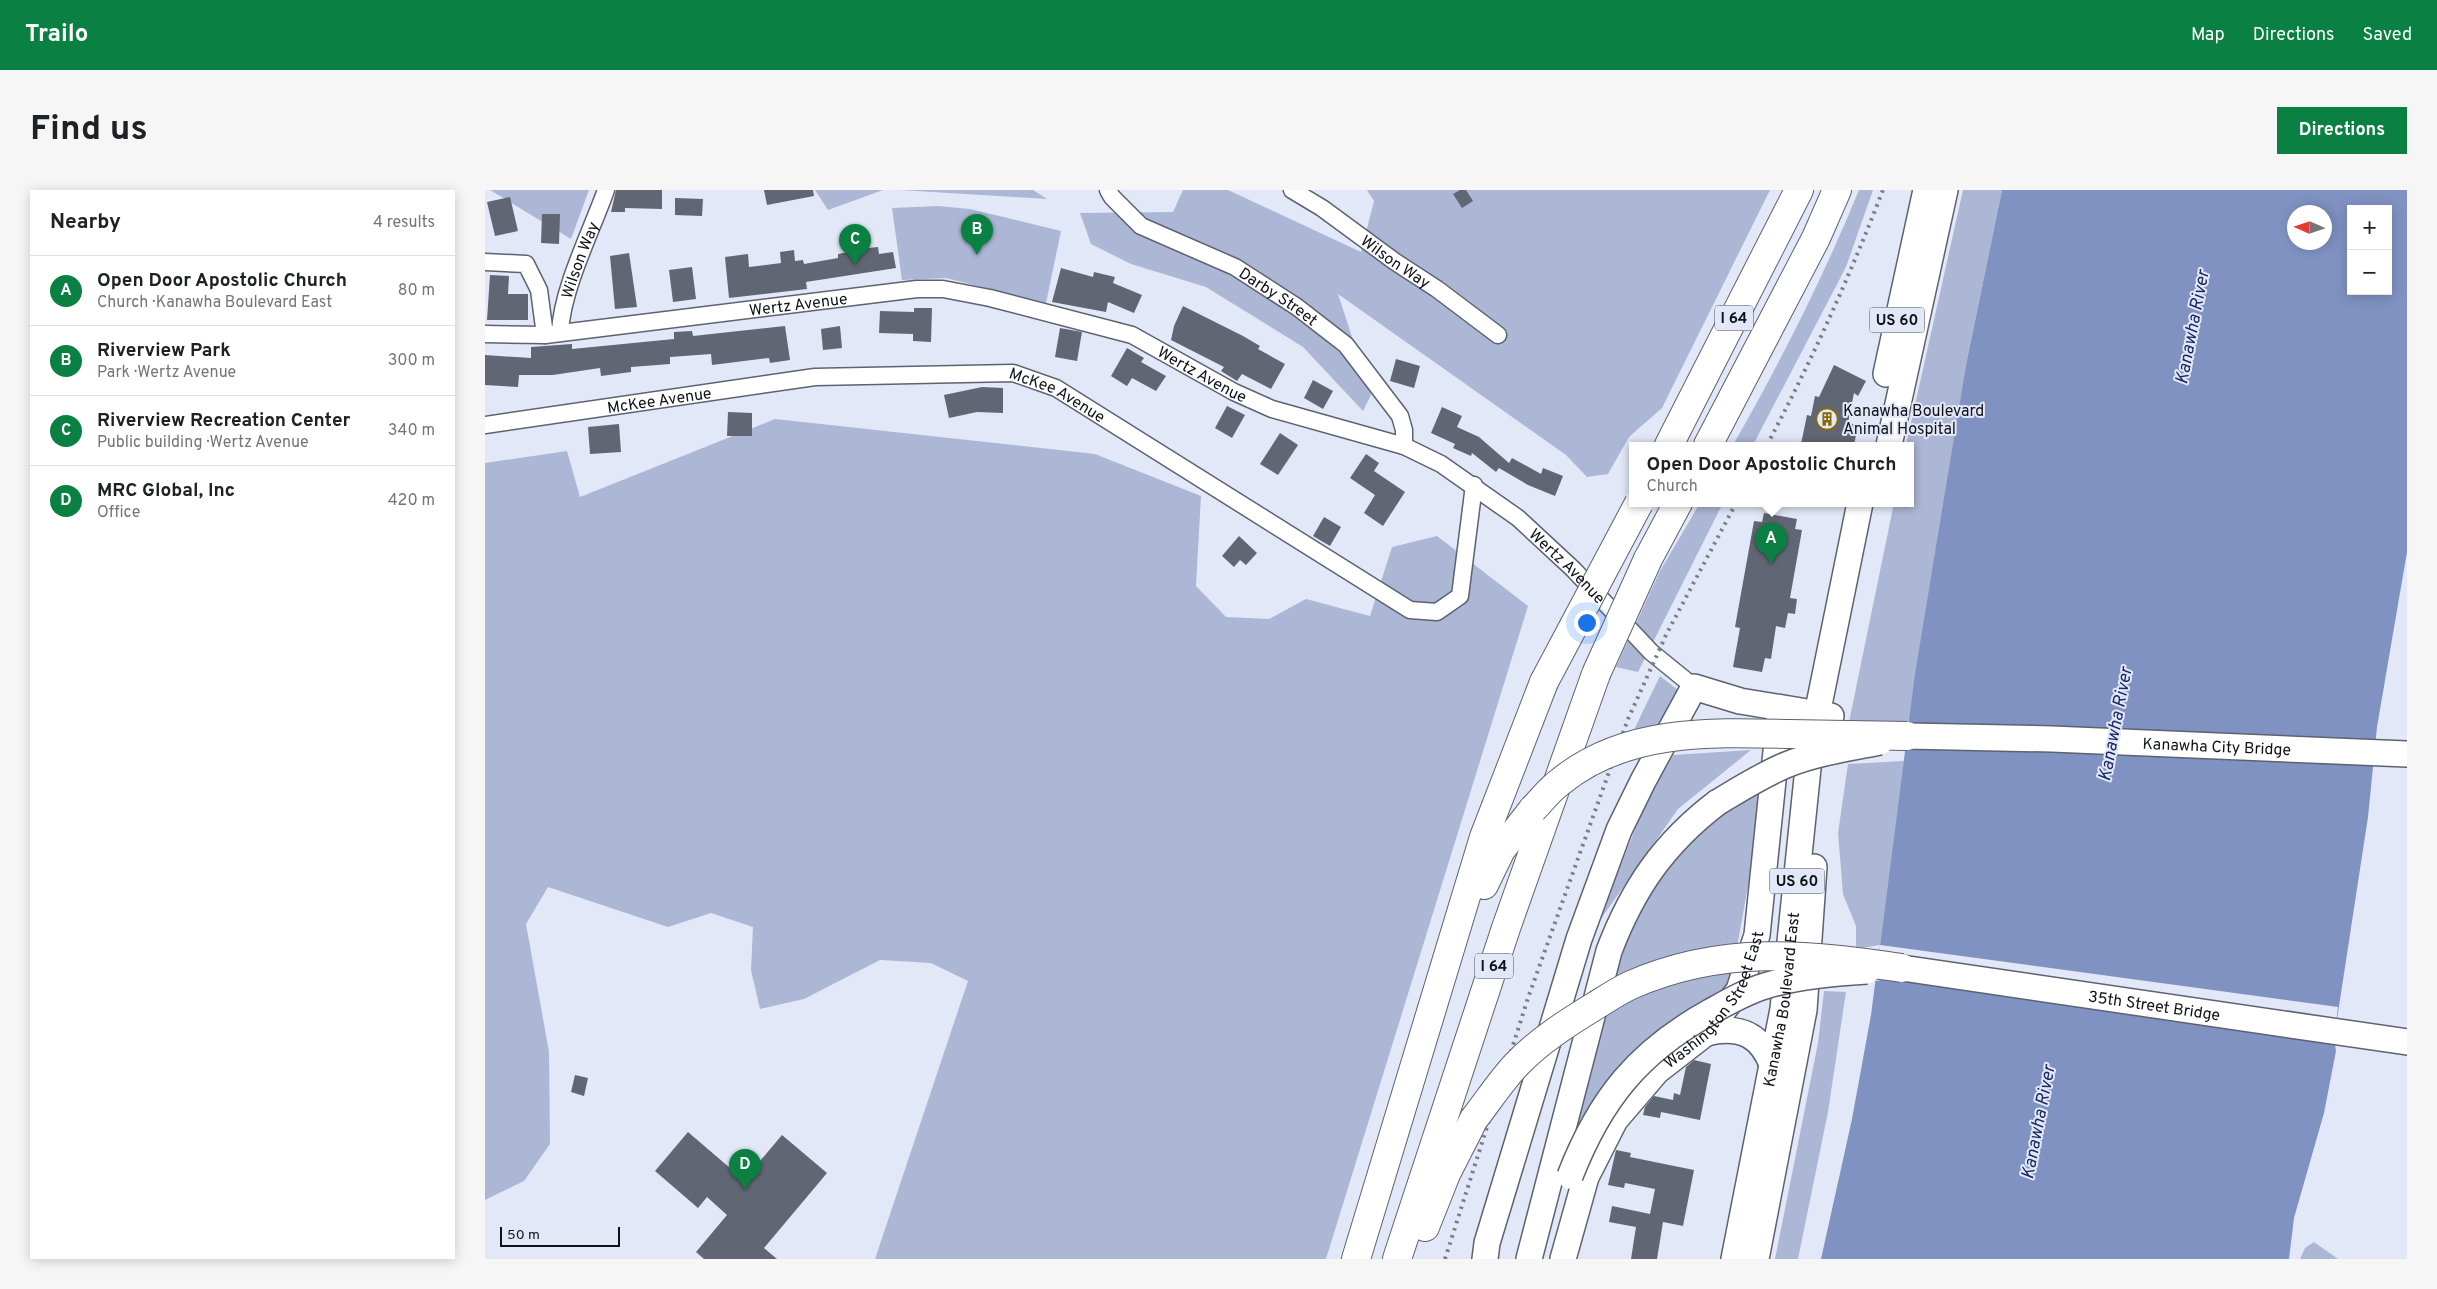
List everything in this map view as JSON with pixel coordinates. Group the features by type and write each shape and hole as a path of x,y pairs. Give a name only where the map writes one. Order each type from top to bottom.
{"highway":[{"name":"I 64","path":"1671,442 1799,190"},
{"name":"I 64","path":"1710,442 1816,238 1837,190"},
{"path":"1356,1259 1485,837 1544,682 1637,507"},
{"name":"I 64","path":"1397,1259 1506,928 1596,674 1649,559 1676,507"},
{"path":"1437,993 1501,850 1533,809 1559,782 1590,762 1630,745 1677,735 1743,733 1907,736"},
{"path":"1413,1259 1446,1174 1474,1119 1516,1065 1555,1032 1630,986 1692,965 1727,958 1780,954 1832,957 1903,968"}],"main road":[{"name":"US 60","path":"1873,442 1926,190"},
{"name":"US 60","path":"1890,442 1945,190"},
{"name":"Kanawha Boulevard East","path":"1756,1259 1804,1010 1825,715 1859,507"},
{"name":"Kanawha Boulevard East","path":"1734,1259 1783,1009 1810,748 1825,715 1875,507"},
{"name":"Wertz Avenue","path":"1695,687 1723,697 1825,715"},
{"path":"1485,1259 1487,1243 1579,939 1619,830 1643,781 1695,687"},
{"name":"Washington Street East","path":"1563,1259 1586,1177 1615,1120 1657,1071 1706,1033 1739,990 1757,935 1781,708"},
{"name":"Kanawha City Bridge","path":"1529,1259 1609,951 1622,916 1638,887 1657,860 1692,822 1718,802 1752,782 1786,766 1817,755 1907,736 2407,754"},
{"name":"35th Street Bridge","path":"1547,1259 1571,1176 1582,1147 1614,1093 1636,1066 1658,1044 1687,1024 1742,994 1767,985 1821,974 1903,968 2407,1042"},
{"path":"1706,1033 1720,1029 1747,1034 1761,1044 1767,1052 1773,1067"}],"street":[{"name":"Wilson Way","path":"552,334 561,315 569,286 606,190"},
{"name":"Darby Street","path":"1108,190 1112,198 1141,226 1235,267 1297,307 1346,345 1400,416 1404,430 1404,446"},
{"name":"Wilson Way","path":"1292,190 1357,232 1393,261 1437,289 1498,335"},
{"path":"485,262 526,264 539,290 552,334"},
{"name":"Wertz Avenue","path":"485,334 552,334 880,293 943,289 1009,302 1132,335 1234,392 1272,410 1404,446 1441,464 1518,518 1573,570 1651,652 1695,687"},
{"name":"McKee Avenue","path":"485,425 815,377 1013,373 1056,388 1410,610 1437,612 1460,596 1473,485"}],"shaded area":[{"path":"490,190 589,190 571,239"},
{"path":"815,190 883,190 828,210"},
{"path":"900,190 1033,190 1047,199"},
{"path":"1183,190 1228,190 1361,252 1374,201 1367,190 1770,190 1662,408 1629,437 1608,474 1587,477 1566,455 1338,294 1371,395 1363,411 1303,347 1206,287 1131,264 1091,244 1080,213 1173,212"},
{"path":"1859,190 1873,190 1846,267 1755,442 1735,442 1800,320"},
{"path":"1963,190 2002,190 1966,365 1909,724 1848,727 1893,507 1914,507 1914,442 1907,442"},
{"path":"938,206 970,209 1061,231 1046,303 946,278 902,280 892,208"},
{"path":"775,419 1095,454 1201,496 1196,586 1226,617 1269,619 1306,599 1370,616 1392,547 1437,536 1528,606 1326,1259 875,1259 968,981 931,963 880,960 804,999 760,1009 751,970 753,927 711,913 668,927 548,887 526,924 549,1052 550,1144 524,1181 485,1200 485,463 567,451 580,497"},
{"path":"1698,507 1721,507 1638,672 1616,667 1660,571"},
{"path":"1660,676 1678,690 1661,732 1631,736"},
{"path":"1751,750 1678,809 1598,923 1645,804 1673,755"},
{"path":"1904,761 1880,945 1856,949 1856,926 1843,894 1838,833 1848,764"},
{"path":"1759,792 1751,869 1729,992 1623,1064 1563,1152 1592,1033 1604,993 1618,953 1635,916 1655,881 1680,851 1717,819"},
{"path":"1824,991 1846,992 1828,1112 1798,1259 1775,1259 1818,1043"},
{"path":"2314,1242 2338,1259 2300,1259 2305,1248"}],"water":[{"name":"Kanawha River","path":"2002,190 2407,190 2407,552 2377,727 2368,817 2334,1039 2336,1051 2324,1113 2294,1218 2289,1259 1821,1259 1852,1119 1871,1015 1915,674 1966,365"}],"pier":[{"path":"1880,945 2338,1007 2334,1039 1903,976 1876,981"}],"building":[{"path":"616,190 662,190 662,209 625,208 625,212 611,212"},
{"path":"764,190 813,190 814,196 767,205"},
{"path":"1460,190 1466,190 1473,201 1462,208 1453,194"},
{"path":"510,197 518,231 495,236 487,202"},
{"path":"675,198 703,199 702,216 675,215"},
{"path":"542,214 560,214 559,244 541,243"},
{"path":"878,247 879,254 893,252 896,268 806,282 807,289 729,298 725,257 748,254 749,267 781,263 780,252 794,250 795,261 803,260 804,264 838,258 838,254 848,252 848,250"},
{"path":"629,253 637,307 615,309 610,256"},
{"path":"692,267 696,299 673,302 669,270"},
{"path":"1061,268 1093,277 1094,272 1115,277 1113,283 1142,295 1134,313 1108,302 1106,312 1052,302"},
{"path":"490,275 509,276 508,294 528,294 528,320 487,320"},
{"path":"1183,306 1243,336 1260,346 1258,349 1285,364 1271,389 1242,374 1237,381 1221,371 1224,367 1171,340 1174,326"},
{"path":"914,308 932,308 931,342 913,341 913,334 879,333 880,311 914,312"},
{"path":"785,326 790,360 770,363 769,358 712,365 711,354 670,357 670,364 631,367 631,372 601,376 600,368 553,375 519,375 518,387 485,385 485,355 531,358 531,347 572,344 572,349 674,339 674,332 692,331 693,336"},
{"path":"840,326 842,348 823,350 821,329"},
{"path":"1060,328 1082,332 1077,361 1055,357"},
{"path":"1127,348 1144,358 1141,362 1166,376 1156,391 1132,378 1127,386 1111,376"},
{"path":"1396,359 1420,366 1414,388 1390,381"},
{"name":"Kanawha Boulevard Animal Hospital","path":"1834,365 1866,381 1858,396 1854,393 1848,423 1858,425 1855,442 1801,442 1807,415 1811,416 1815,396 1819,397"},
{"path":"1313,380 1333,391 1323,409 1304,398"},
{"path":"982,387 1003,388 1003,413 977,412 949,418 944,395"},
{"path":"1227,406 1245,415 1232,438 1215,428"},
{"path":"1442,407 1462,416 1457,427 1479,437 1509,463 1512,458 1541,474 1543,468 1563,476 1555,496 1528,485 1499,468 1496,472 1472,453 1471,456 1453,448 1455,444 1431,433"},
{"path":"728,412 752,413 752,436 727,436"},
{"path":"619,424 621,452 590,454 588,427"},
{"path":"1280,433 1298,445 1278,475 1260,464"},
{"path":"1366,454 1379,463 1374,471 1405,492 1383,526 1364,513 1375,495 1350,478"},
{"path":"1764,513 1797,519 1795,529 1802,530 1790,598 1797,599 1795,614 1788,613 1785,628 1776,626 1771,659 1765,658 1762,672 1733,667 1740,628 1735,627 1754,521 1762,522"},
{"path":"1324,517 1341,527 1330,546 1313,536"},
{"path":"1239,536 1257,553 1246,565 1240,560 1234,567 1222,556"},
{"path":"1694,1060 1711,1064 1700,1120 1661,1112 1660,1118 1643,1115 1645,1107 1654,1096 1673,1100 1674,1093 1680,1095 1686,1067"},
{"path":"575,1075 588,1078 584,1096 571,1092"},
{"path":"688,1132 744,1180 782,1135 827,1173 764,1248 777,1259 704,1259 696,1252 727,1215 707,1197 698,1208 655,1171"},
{"path":"1616,1150 1631,1153 1630,1157 1694,1170 1683,1226 1663,1222 1657,1259 1631,1259 1636,1227 1609,1222 1612,1206 1650,1214 1655,1189 1625,1183 1624,1188 1608,1185"}],"railway":[{"path":"1769,442 1829,319 1883,190"},
{"path":"1445,1259 1528,998 1628,719 1666,635 1734,507"}],"place":[{"name":"Riverview Park","path":"977,255"},
{"name":"Riverview Recreation Center","path":"855,265"},
{"name":"Kanawha Boulevard Animal Hospital","path":"1827,419"},
{"name":"Open Door Apostolic Church","path":"1771,564"},
{"name":"MRC Global, Inc","path":"745,1190"}]}
